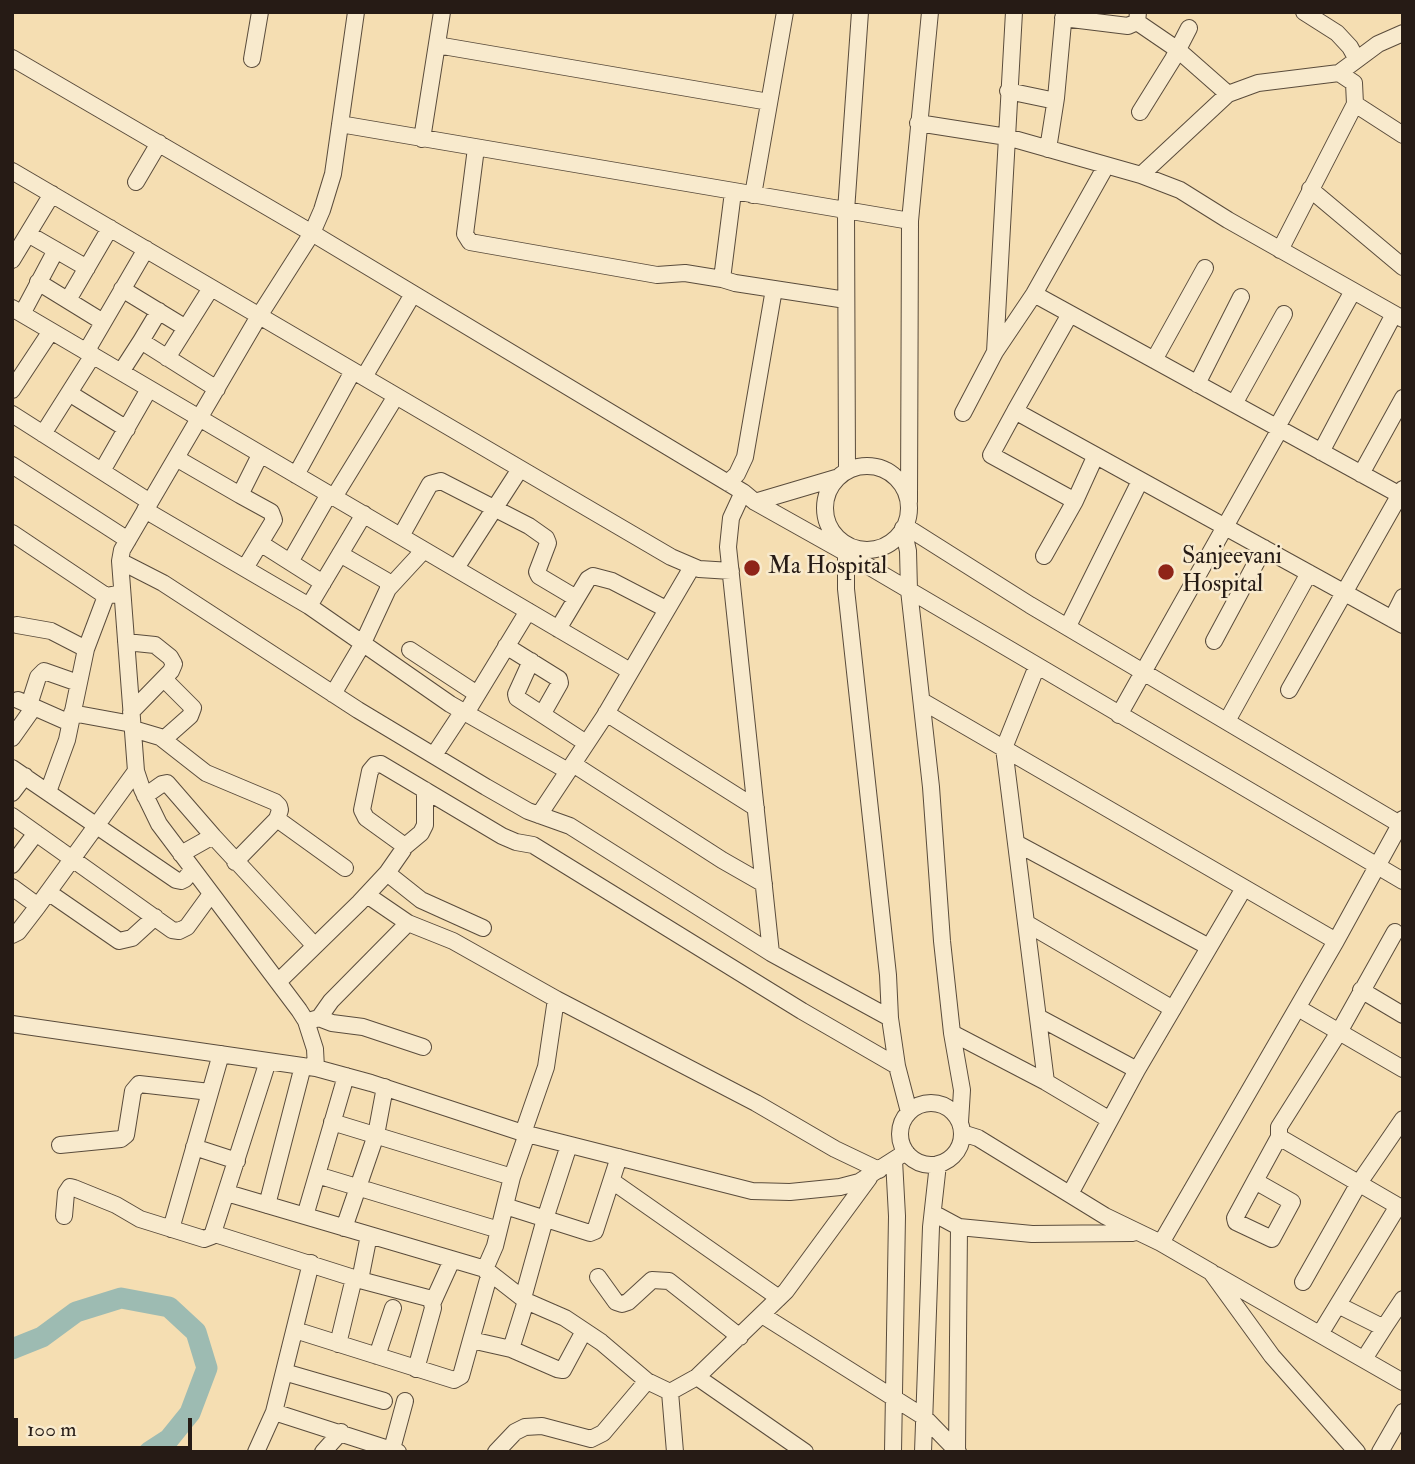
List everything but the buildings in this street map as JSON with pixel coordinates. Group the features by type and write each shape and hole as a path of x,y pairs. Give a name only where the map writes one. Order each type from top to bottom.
{"street":[{"path":"252,59 260,12"},
{"path":"48,792 64,750 86,649 114,594 122,550 259,316 312,233 322,210 332,173 356,12"},
{"path":"422,139 442,12"},
{"path":"754,195 785,12"},
{"path":"860,12 846,211 841,474 828,491 824,506 826,521 846,549 846,589 890,1018 897,1066 909,1112"},
{"path":"846,549 867,550 892,542 904,527 909,513 910,221 930,12"},
{"path":"995,352 1014,12"},
{"path":"1304,12 1337,33 1356,58"},
{"path":"1048,149 1064,15 1128,26 1137,17 1227,94"},
{"path":"1140,111 1189,28"},
{"path":"1141,175 1227,94 1258,83 1339,73 1378,44 1403,33"},
{"path":"437,45 769,102"},
{"path":"12,58 159,142 749,497 846,549 909,590 1403,881"},
{"path":"1280,250 1355,104 1354,83 1339,73"},
{"path":"1008,91 1051,100 1056,98"},
{"path":"1355,104 1403,135"},
{"path":"918,123 1007,137 1141,175 1180,190 1398,317 1321,452"},
{"path":"340,124 910,221"},
{"path":"136,182 159,142"},
{"path":"476,148 465,233 471,242 657,275 685,273 846,300"},
{"path":"963,412 995,352 1034,295 1106,166"},
{"path":"13,172 692,567 731,572"},
{"path":"1310,189 1403,267"},
{"path":"722,279 733,192"},
{"path":"12,260 52,194"},
{"path":"68,300 110,228"},
{"path":"28,233 87,268"},
{"path":"43,434 69,393 103,322 146,249"},
{"path":"56,250 17,311 630,671"},
{"path":"1154,360 1205,268"},
{"path":"38,282 103,322"},
{"path":"167,358 211,288"},
{"path":"122,289 186,328"},
{"path":"728,483 737,474 745,457 778,318 774,289"},
{"path":"1119,715 1353,291"},
{"path":"296,475 413,294"},
{"path":"1034,295 1401,496 1289,690"},
{"path":"1197,383 1241,297"},
{"path":"121,372 159,311"},
{"path":"1070,314 991,455 1075,501"},
{"path":"1234,404 1284,314"},
{"path":"12,390 19,366 51,331"},
{"path":"141,341 217,389"},
{"path":"102,471 149,389"},
{"path":"69,393 127,429"},
{"path":"290,562 396,396"},
{"path":"1361,474 1403,398"},
{"path":"1015,411 1397,622 1403,597"},
{"path":"12,414 102,471 148,506 309,606 362,645 464,712 570,768 764,884"},
{"path":"240,495 260,455"},
{"path":"1044,556 1075,501 1095,457"},
{"path":"176,458 274,516 245,568"},
{"path":"12,465 128,540"},
{"path":"771,953 728,547 731,518 749,497 841,474 858,466 883,468 901,482 909,502"},
{"path":"456,568 520,469"},
{"path":"401,536 430,484 441,481 529,526 548,540 537,572 539,576 576,598"},
{"path":"1068,626 1140,481"},
{"path":"309,606 363,514"},
{"path":"904,527 1402,823 1161,1243"},
{"path":"12,1024 309,1067 385,1087 525,1133 752,1191 819,1190 859,1182 900,1156 926,1164 938,1164 954,1155 960,1144 962,1090 951,1033 904,527"},
{"path":"12,533 114,594 126,642 136,771 145,796 159,824 278,982 313,1020 363,1027 423,1046"},
{"path":"260,543 323,583"},
{"path":"1214,641 1264,548"},
{"path":"334,694 362,645 388,589 424,550"},
{"path":"340,554 385,580 388,589"},
{"path":"120,561 163,583 334,694 528,811 570,826 771,953 890,1018"},
{"path":"539,815 606,713 692,567"},
{"path":"1227,721 1309,573"},
{"path":"558,629 588,579 598,575 666,609"},
{"path":"434,755 477,694 528,611"},
{"path":"17,625 51,631 86,649"},
{"path":"126,642 155,645 173,660 173,668 132,722"},
{"path":"506,646 559,679 560,683 543,713"},
{"path":"410,650 477,694"},
{"path":"531,661 516,694 517,698 586,743"},
{"path":"1037,666 1004,748 1046,1082"},
{"path":"12,738 38,677 44,671 78,683"},
{"path":"164,679 192,708 190,716 164,739"},
{"path":"922,701 1336,941"},
{"path":"27,704 71,718 132,722 164,739 206,773 275,802 280,810 277,819 235,862"},
{"path":"606,713 756,808"},
{"path":"403,848 366,818 362,810 370,771 375,765 381,764 502,836 533,845 897,1066"},
{"path":"12,935 18,932 38,906 136,771"},
{"path":"12,793 18,772 176,880 185,879 192,869"},
{"path":"145,796 162,784 167,783 173,787 235,862 315,946"},
{"path":"278,982 367,895 387,873 403,848 421,833 425,825 425,790"},
{"path":"12,816 173,930 183,930 211,894"},
{"path":"277,819 345,868"},
{"path":"12,865 36,833"},
{"path":"181,854 213,836"},
{"path":"1016,843 1209,947"},
{"path":"387,873 421,900 483,928"},
{"path":"12,887 38,906"},
{"path":"1070,1194 1137,1070 1244,888"},
{"path":"48,892 119,941 132,938 155,917"},
{"path":"367,895 408,923 453,941 556,999 756,1103 875,1173"},
{"path":"267,1205 315,1048 313,1020 408,923"},
{"path":"1026,923 1173,1009"},
{"path":"1255,1181 1279,1137 1279,1127 1339,1032 1395,932"},
{"path":"1361,990 1403,1015"},
{"path":"295,1330 448,1379 454,1380 461,1376 489,1276 485,1269 499,1230 512,1177 546,1067 556,999"},
{"path":"1298,1008 1403,1069"},
{"path":"1038,1017 1137,1070"},
{"path":"951,1033 1046,1082 1110,1120"},
{"path":"170,1228 222,1055"},
{"path":"64,1216 66,1193 70,1187 117,1205 134,1217 204,1239 215,1234 268,1061"},
{"path":"305,1216 346,1076"},
{"path":"60,1145 121,1139 126,1135 133,1091 139,1084 210,1092"},
{"path":"344,1228 376,1135 385,1087"},
{"path":"892,1452 900,1132 909,1112 919,1105 931,1103 943,1105 953,1112 961,1127 1070,1194 1403,1382"},
{"path":"1303,1282 1359,1183 1403,1118"},
{"path":"332,1122 512,1177"},
{"path":"1279,1137 1400,1207 1320,1334"},
{"path":"511,1349 545,1219 569,1145"},
{"path":"194,1147 237,1161"},
{"path":"505,1206 590,1233 595,1231 619,1157"},
{"path":"923,1452 931,1227 938,1164"},
{"path":"670,1392 697,1377 779,1298 875,1173"},
{"path":"317,1175 499,1230"},
{"path":"612,1181 779,1298"},
{"path":"227,1193 485,1269 524,1300 565,1318 601,1342 647,1381 670,1392"},
{"path":"933,1213 959,1227 1032,1234 1136,1233"},
{"path":"957,1451 959,1227"},
{"path":"215,1234 357,1279 428,1298 432,1304"},
{"path":"338,1344 369,1235"},
{"path":"416,1369 432,1304 452,1259"},
{"path":"256,1452 274,1412 311,1263"},
{"path":"1211,1272 1272,1356 1357,1452"},
{"path":"598,1277 616,1302 622,1304 628,1302 652,1280 669,1281 740,1337"},
{"path":"1364,1359 1403,1298"},
{"path":"1338,1305 1380,1326 1387,1324"},
{"path":"377,1356 393,1308"},
{"path":"762,1315 924,1418 957,1451"},
{"path":"471,1340 511,1349 563,1370 584,1331"},
{"path":"284,1372 384,1401"},
{"path":"697,1377 799,1450"},
{"path":"496,1452 515,1432 524,1427 542,1426 591,1439 603,1433 647,1381"},
{"path":"670,1392 675,1452"},
{"path":"274,1412 390,1450 405,1401"},
{"path":"1380,1452 1403,1412"},
{"path":"323,1452 341,1432"}],"waterway":[{"path":"12,1349 42,1337 76,1312 121,1298 169,1307 196,1332 207,1368 190,1413 169,1439 149,1452"}],"place":[{"name":"Ma Hospital","path":"752,568"},
{"name":"Sanjeevani Hospital","path":"1166,572"}]}
